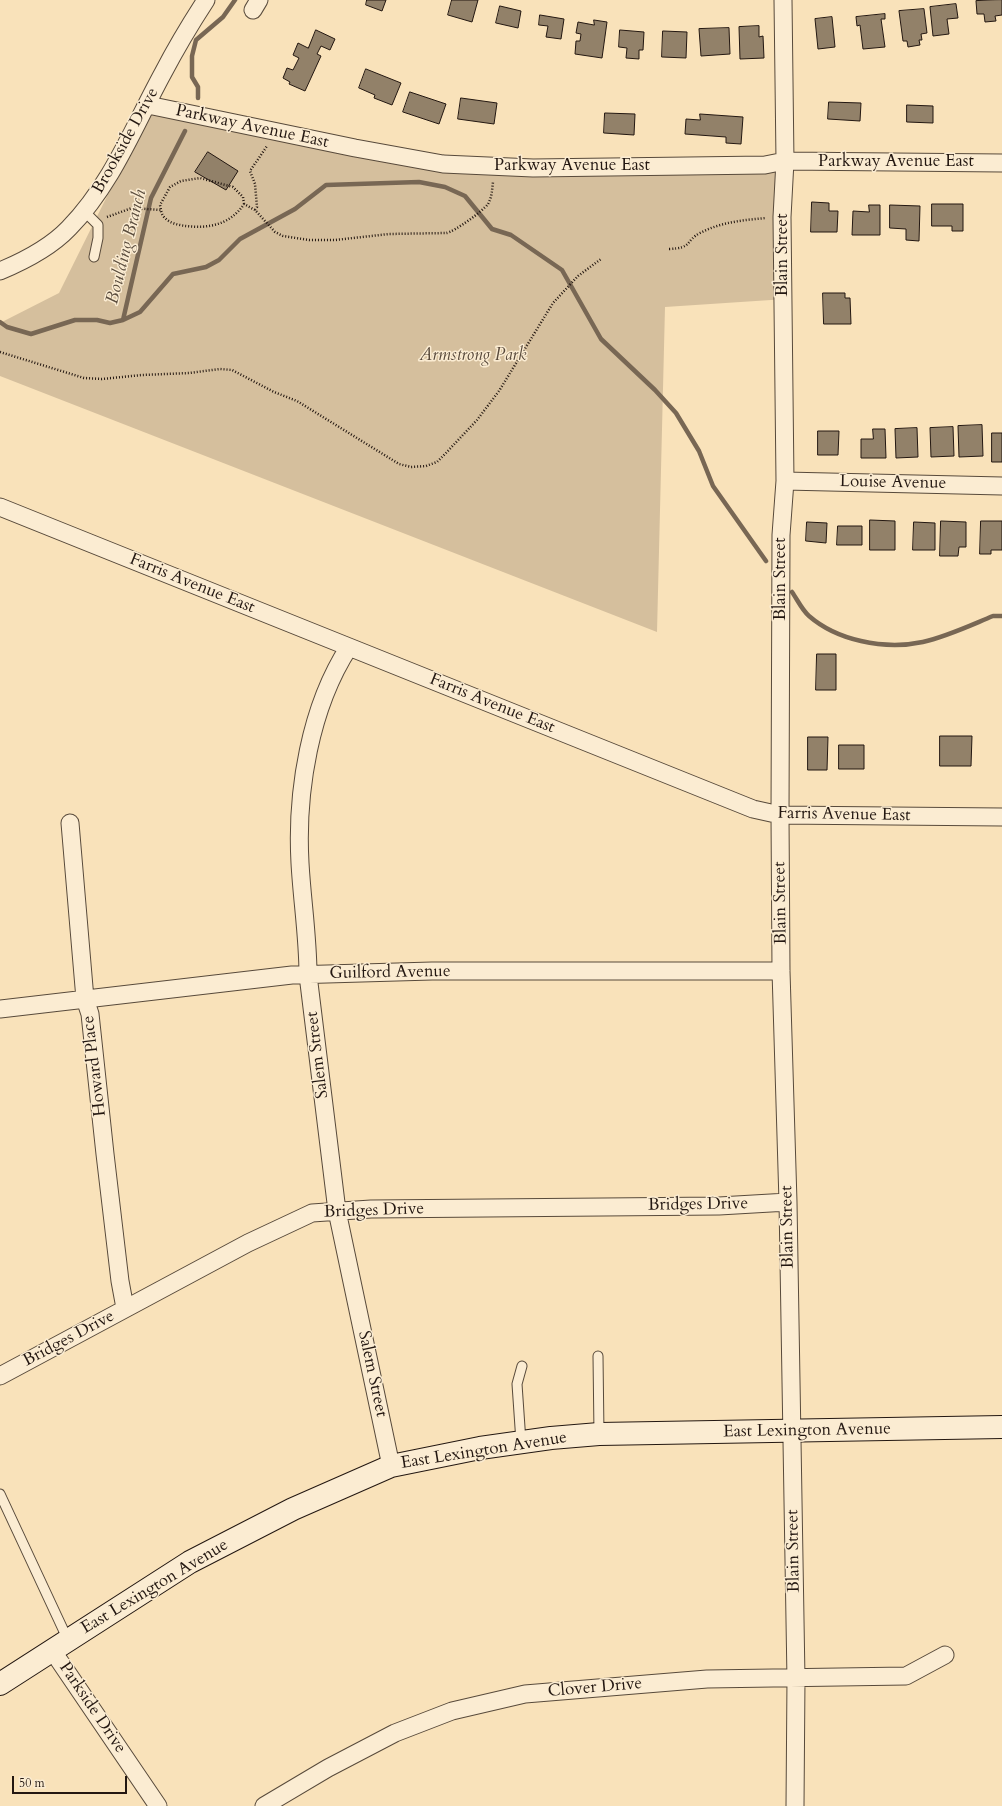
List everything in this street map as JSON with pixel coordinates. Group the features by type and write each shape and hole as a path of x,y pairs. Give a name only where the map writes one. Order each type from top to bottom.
{"main road":[{"name":"East Lexington Avenue","path":"0,1684 190,1562 294,1508 391,1466 480,1448 599,1434 1002,1427"}],"street":[{"name":"Brookside Drive","path":"0,271 34,256 68,229 84,211 120,159 163,73 206,0"},
{"name":"Blain Street","path":"783,0 785,161 782,217 785,481 780,535 781,971 788,1202 796,1679 795,1806"},
{"name":"Parkway Avenue East","path":"148,105 355,148 443,164 533,168 765,165 785,161 1002,163"},
{"name":"Louise Avenue","path":"785,481 1002,486"},
{"name":"Farris Avenue East","path":"0,507 753,809 780,816 1002,817"},
{"name":"Salem Street","path":"349,646 340,660 317,714 301,792 300,862 308,945 308,975 337,1211 391,1466"},
{"name":"Howard Place","path":"70,823 84,999 90,1014 104,1154 125,1308"},
{"name":"Guilford Avenue","path":"0,1009 308,975 432,971 781,971"},
{"name":"Bridges Drive","path":"0,1376 248,1243 312,1213 371,1209 719,1206 788,1202"},
{"name":"Parkside Drive","path":"60,1645 158,1806"},
{"name":"Clover Drive","path":"264,1806 328,1768 395,1733 452,1711 525,1694 707,1679 796,1679 906,1676 945,1655"}],"lane":[{"path":"84,211 98,225 98,238 94,257"},
{"path":"598,1356 599,1434"},
{"path":"521,1442 517,1384 522,1366"},
{"path":"0,1496 60,1645"}],"path":[{"path":"256,210 255,184 250,171 276,132"},
{"path":"244,204 256,210 275,232 283,236 309,240 335,240 389,234 450,232 466,222 487,205 492,196 495,166"},
{"path":"200,178 232,187 243,197 244,204 239,211 222,223 201,228 182,226 169,222 162,216 159,210 160,205 170,187 181,181 200,178"},
{"path":"98,225 106,217 132,208 159,210"},
{"path":"669,249 680,249 689,244 699,234 720,225 744,220 782,217"},
{"path":"0,352 84,378 102,379 142,374 189,373 220,369 232,370 274,392 297,401 399,464 411,467 426,466 437,462 477,420 499,391 553,303 578,276 601,259"}],"green space":[{"name":"Armstrong Park","path":"148,105 443,164 785,161 786,299 665,307 657,632 0,376 0,323 59,293 130,150"}],"building":[{"path":"367,0 386,0 382,11 366,5"},
{"path":"452,0 478,0 472,22 448,15"},
{"path":"1002,0 1002,15 995,16 996,21 985,22 984,14 977,14 976,1"},
{"path":"956,4 958,18 947,19 949,34 933,36 930,7"},
{"path":"500,6 521,11 518,28 496,23"},
{"path":"924,9 927,33 921,34 922,40 919,40 920,45 908,47 907,41 903,41 899,11"},
{"path":"885,14 885,19 881,19 885,47 863,49 860,25 857,26 856,17"},
{"path":"540,15 564,19 561,39 546,37 548,26 539,25"},
{"path":"832,17 835,47 818,49 815,19"},
{"path":"594,20 607,22 602,58 575,54 576,41 580,41 581,34 576,33 578,22 594,25"},
{"path":"759,26 759,37 763,36 764,58 740,59 739,27"},
{"path":"729,28 730,54 701,56 699,29"},
{"path":"316,30 335,39 330,50 321,46 317,54 321,56 305,91 289,84 290,82 283,78 287,68 293,70 299,58 293,55 298,43 308,48"},
{"path":"620,30 644,32 643,50 639,50 639,59 626,58 627,48 619,47"},
{"path":"663,31 687,32 686,58 662,57"},
{"path":"366,69 401,83 392,105 374,98 375,95 359,88"},
{"path":"410,92 446,104 439,124 403,112"},
{"path":"461,98 497,103 494,124 458,119"},
{"path":"829,102 861,103 860,121 828,119"},
{"path":"907,105 933,106 933,123 907,122"},
{"path":"605,113 635,114 634,135 604,133"},
{"path":"700,114 743,117 741,144 726,143 726,137 685,134 686,119 700,120"},
{"path":"208,152 238,171 226,190 195,172"},
{"path":"812,202 829,203 829,211 838,211 837,232 811,232"},
{"path":"932,204 963,204 963,231 952,231 952,226 932,226"},
{"path":"869,205 880,205 880,235 852,235 853,211 869,212"},
{"path":"890,205 920,206 919,241 906,240 906,229 890,228"},
{"path":"823,293 845,293 845,298 850,298 851,324 824,324"},
{"path":"982,425 983,456 959,457 958,426"},
{"path":"953,427 954,456 931,457 930,428"},
{"path":"917,428 918,457 896,458 895,429"},
{"path":"873,429 885,429 886,458 861,458 861,439 873,439"},
{"path":"818,431 839,431 838,455 818,455"},
{"path":"992,433 1002,433 1002,462 992,462"},
{"path":"870,520 895,521 895,550 870,550"},
{"path":"941,521 966,522 966,547 959,547 958,556 940,556"},
{"path":"981,521 1002,521 1002,550 991,550 991,554 980,554"},
{"path":"807,522 827,523 826,543 806,541"},
{"path":"914,522 935,523 935,550 913,550"},
{"path":"838,526 862,526 862,545 837,545"},
{"path":"817,654 836,654 836,690 816,690"},
{"path":"940,736 972,736 971,766 940,766"},
{"path":"808,737 828,737 827,770 808,770"},
{"path":"839,745 864,745 864,769 839,769"}],"waterway":[{"name":"Boulding Branch","path":"198,98 198,87 192,77 192,56 196,40 223,17 235,0"},
{"name":"Boulding Branch","path":"123,320 151,198 185,131"},
{"path":"0,322 7,327 31,334 75,320 97,320 110,323 123,320 140,312 173,274 206,267 219,260 240,239 295,209 326,185 419,182 445,187 465,196 492,229 511,235 562,270 601,339 655,390 676,413 699,451 713,486 766,561"},
{"path":"792,592 806,614 821,625 847,637 880,644 913,644 944,636 993,616 1002,616"}]}
